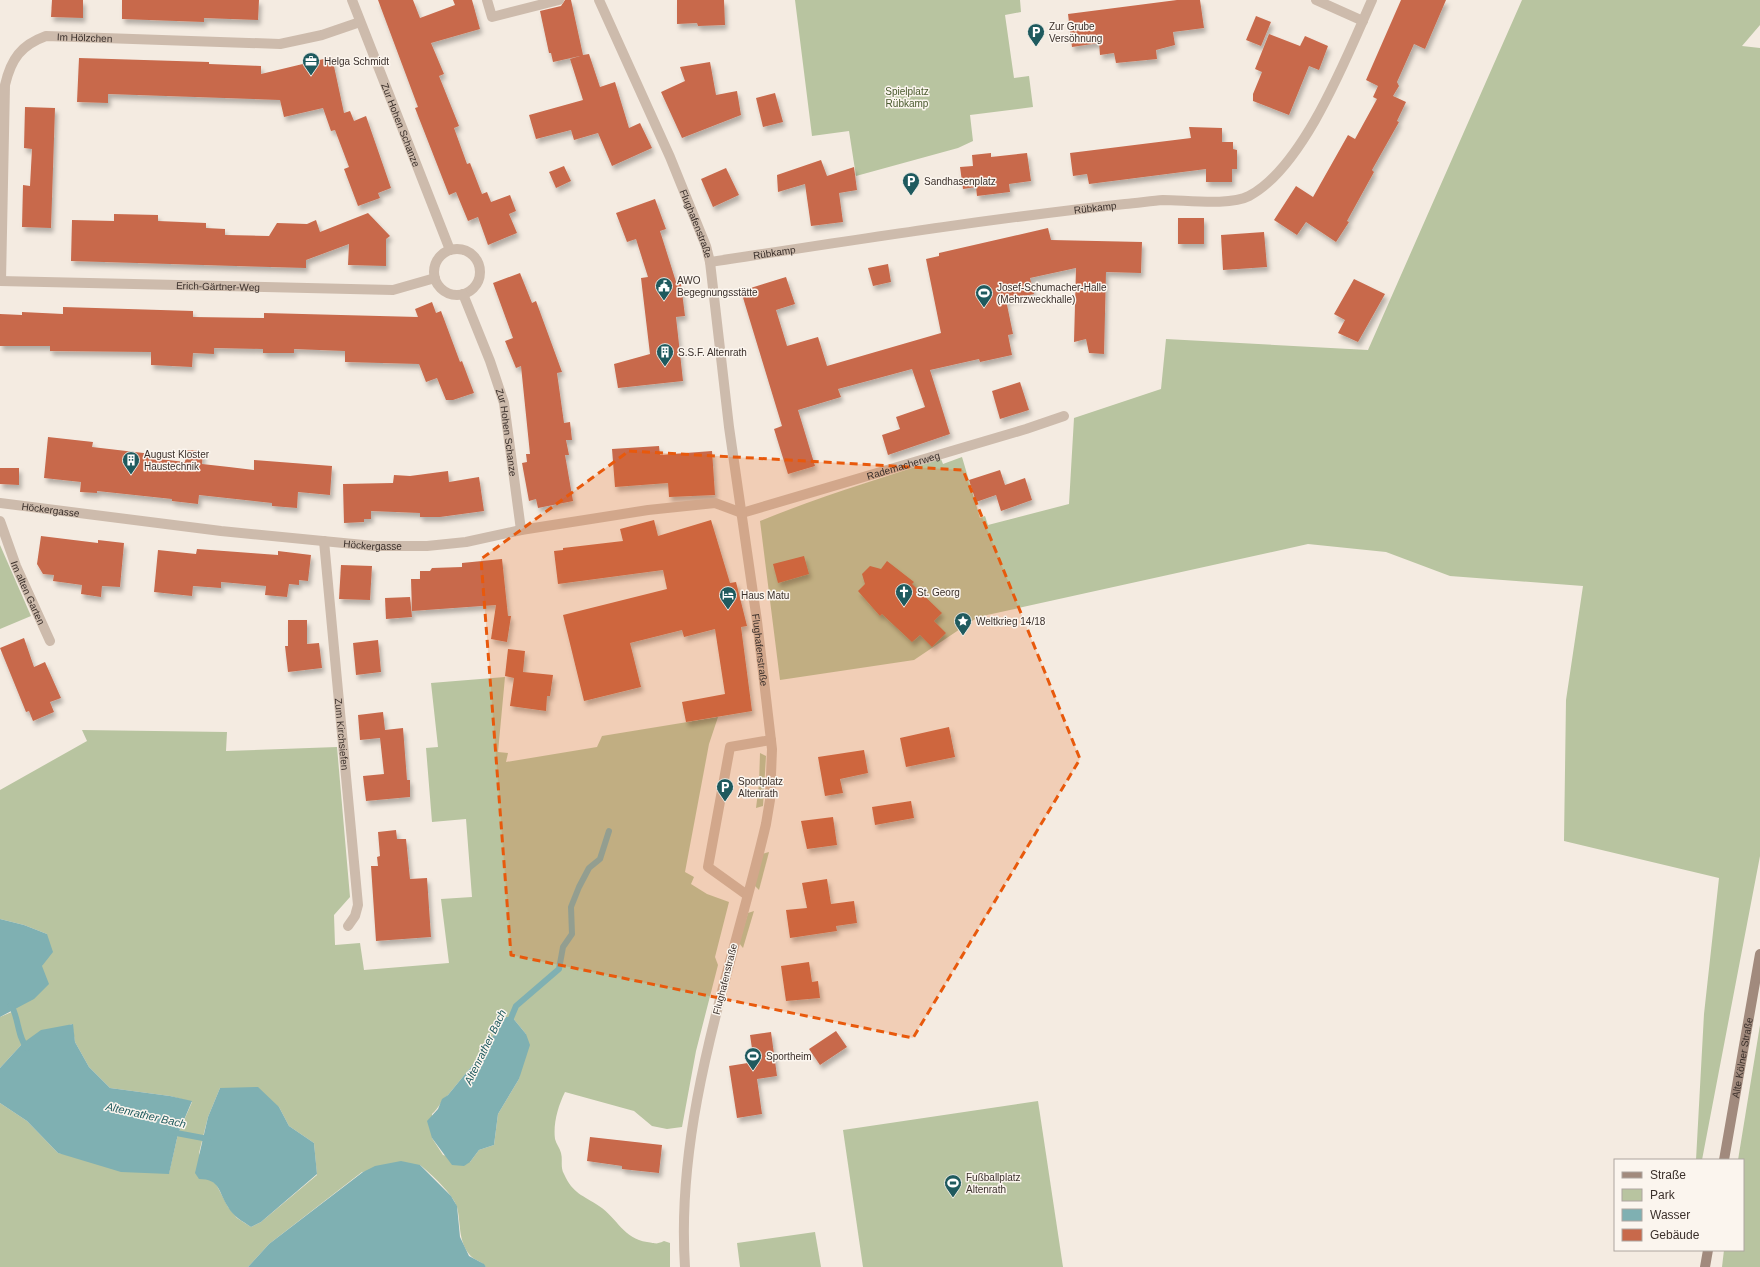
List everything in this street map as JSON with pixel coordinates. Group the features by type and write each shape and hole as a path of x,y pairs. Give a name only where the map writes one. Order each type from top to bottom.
{"main road":[{"name":"Alte Kölner Straße","path":"1724,1159 1760,954"},
{"path":"1705,1267 1708,1251"}],"street":[{"name":"Zur Hohen Schanze","path":"352,0 450,250"},
{"path":"487,0 492,17 559,0"},
{"name":"Flughafenstraße","path":"599,0 693,208 710,262 728,427 742,513 762,657 771,740 772,776 768,812 760,852 718,1004 691,1137 683,1212 685,1267"},
{"path":"1316,0 1363,21"},
{"name":"Rübkamp","path":"710,262 1035,214 1163,200 1216,201 1248,197 1274,176 1306,134 1343,67 1372,0"},
{"name":"Im Hölzchen","path":"0,281 4,85 9,68 14,59 33,41 46,36 280,44 300,41 322,35 360,22"},
{"path":"460,249 469,252 475,258 480,268 477,282 472,288 463,294 447,292 440,287 435,278 435,264 439,258 450,250 460,249"},
{"name":"Erich-Gärtner-Weg","path":"0,281 393,290 435,278"},
{"name":"Zur Hohen Schanze","path":"463,294 490,361 504,403 521,530"},
{"name":"Rademacherweg","path":"742,513 1026,429 1064,416"},
{"name":"Höckergasse","path":"0,503 118,519 374,546 427,546 466,542 521,530 648,510 715,503 742,513"},
{"name":"Im alten Garten","path":"0,521 16,566 50,641"},
{"name":"Zum Kirchsiefen","path":"324,541 358,905 355,916 348,926"},
{"path":"747,895 708,867 730,747 771,740"}],"highlighted area":[{"path":"629,451 963,470 1080,759 913,1038 511,955 481,559"}],"green space":[{"name":"Spielplatz Rübkamp","path":"795,0 1020,0 1021,12 1005,15 1014,78 1029,76 1033,107 970,115 973,141 958,148 856,176 849,131 812,136"},
{"path":"1522,0 1760,0 1760,25 1742,46 1760,48 1760,856 1702,1159 1696,1159 1704,1014 1719,878 1564,841 1566,700 1583,586 1450,576 1386,552 1308,544 978,617 914,660 780,680 760,521 895,473 941,459 943,464 962,457 980,518 985,516 988,525 1069,504 1074,418 1161,389 1166,339 1368,350"},
{"path":"0,545 31,616 0,629"},
{"path":"505,677 498,752 508,753 506,762 597,747 602,736 718,717 709,744 685,872 694,877 691,884 707,894 729,902 715,957 718,965 696,1051 682,1127 667,1129 652,1126 634,1111 565,1092 555,1121 555,1139 561,1153 563,1171 567,1181 575,1190 605,1211 632,1237 654,1243 664,1241 670,1243 670,1267 486,1267 473,1258 465,1249 461,1237 455,1202 441,1184 420,1165 362,1172 269,1244 248,1267 0,1267 0,1103 27,1121 58,1153 169,1173 178,1134 192,1102 170,1096 110,1088 89,1067 75,1042 72,1024 23,1043 0,1068 0,1017 14,1011 42,966 47,934 24,925 0,919 0,790 87,741 82,730 227,732 226,751 337,747 350,897 334,915 335,945 360,943 364,970 449,963 441,899 472,897 466,819 432,822 426,748 438,747 431,683","holes":["506,1017 512,1017 526,1034 519,1079 498,1114 494,1145 479,1150 470,1162 443,1155 432,1138 432,1114 475,1062","220,1088 279,1107 289,1126 314,1143 317,1175 261,1222 251,1227 237,1218 228,1207 216,1184 209,1179 199,1153 208,1117"]},
{"path":"760,753 766,756 763,806 756,808 759,784"},
{"path":"769,852 759,890 754,885 762,854"},
{"path":"754,911 743,948 739,943 748,913"},
{"path":"1760,1025 1760,1267 1722,1267 1724,1251 1744,1251 1744,1159 1738,1159"},
{"name":"Fußballplatz Altenrath","path":"1038,1101 1063,1267 863,1267 843,1130"},
{"path":"815,1232 821,1267 740,1267 737,1243"}],"water":[{"path":"0,919 24,925 47,934 53,952 42,966 49,984 34,999 0,1017"},
{"path":"506,1017 512,1017 526,1034 530,1045 519,1079 498,1114 494,1145 479,1150 470,1162 464,1166 452,1165 432,1138 427,1121 438,1109 442,1099 448,1095 475,1062"},
{"path":"73,1024 75,1042 89,1067 110,1088 170,1096 192,1101 178,1134 169,1174 121,1172 58,1153 27,1121 0,1103 0,1068 23,1043 41,1030"},
{"path":"258,1087 279,1107 289,1126 314,1143 317,1174 261,1222 251,1227 232,1213 215,1184 211,1181 199,1179 195,1173 208,1117 220,1088"},
{"path":"401,1161 420,1165 451,1196 457,1206 460,1237 469,1256 484,1264 486,1267 248,1267 269,1244 363,1172 375,1166"}],"building":[{"path":"52,0 83,0 83,18 51,17"},
{"path":"122,0 259,0 258,20 204,18 204,22 122,19"},
{"path":"378,0 413,0 420,18 455,5 453,0 472,0 480,29 431,43 444,74 439,76 459,126 454,128 467,164 470,163 482,194 487,192 491,202 510,195 516,211 509,214 517,233 488,245 478,217 468,221 456,192 449,195 415,108 418,107"},
{"path":"565,0 571,0 583,55 589,54 600,87 615,82 629,128 640,123 652,148 612,166 598,133 574,140 571,130 536,139 529,115 583,100 570,59 580,56 553,62 551,53 549,53 540,11 561,6"},
{"path":"677,0 724,0 725,25 698,26 697,23 677,24"},
{"path":"1177,0 1200,0 1204,28 1173,32 1175,45 1156,50 1157,59 1116,63 1114,53 1100,55 1099,43 1072,47 1068,14"},
{"path":"1401,0 1446,0 1425,49 1414,44 1397,82 1399,86 1393,96 1406,102 1397,121 1399,122 1372,170 1374,172 1347,221 1349,222 1336,242 1306,222 1297,235 1274,220 1296,186 1313,197 1348,135 1355,139 1377,99 1373,97 1378,86 1366,80"},
{"path":"1256,16 1271,22 1261,46 1246,40"},
{"path":"1269,34 1300,46 1305,36 1328,46 1319,70 1309,66 1289,115 1253,101 1253,94 1262,72 1255,69"},
{"path":"332,57 344,113 350,111 354,121 366,116 391,188 378,193 380,198 358,206 344,169 349,167 335,130 331,131 323,108 284,117 280,100 108,94 108,103 77,102 79,58 209,62 209,64 261,66 261,74"},
{"path":"710,62 716,95 737,91 741,115 682,138 661,92 685,81 680,67"},
{"path":"775,93 783,122 763,127 756,98"},
{"path":"25,107 55,108 51,228 22,227 23,185 30,186 32,149 24,148"},
{"path":"1189,127 1222,128 1222,142 1233,142 1233,149 1237,150 1237,169 1232,169 1232,182 1206,182 1206,169 1089,184 1087,174 1073,176 1070,153 1191,138"},
{"path":"991,153 991,157 1027,153 1031,181 1009,184 1010,192 977,196 976,187 963,189 960,167 973,166 972,155"},
{"path":"821,160 827,176 854,167 857,190 839,193 843,222 811,226 805,184 778,192 777,175"},
{"path":"564,166 571,181 556,188 549,172"},
{"path":"726,168 739,195 713,207 701,179"},
{"path":"655,199 666,229 660,231 677,285 681,284 685,316 676,317 683,381 618,388 614,364 650,354 641,278 648,277 636,239 627,242 616,213"},
{"path":"368,213 390,236 386,239 386,266 348,265 349,244 306,260 306,268 71,261 72,220 114,221 114,214 158,215 158,221 206,223 206,228 225,229 225,235 269,236 277,223 307,224 316,220 320,232"},
{"path":"1178,218 1204,218 1204,244 1178,244"},
{"path":"1048,228 1051,240 1142,242 1141,273 1106,272 1104,354 1089,353 1086,339 1074,342 1076,268 1030,278 1034,294 1006,300 1013,334 1008,335 1012,355 980,362 979,359 930,370 950,434 888,455 882,435 900,429 896,417 925,407 912,369 838,389 841,397 798,410 815,466 788,474 774,429 782,426 741,291 786,277 795,304 776,310 787,346 818,337 827,366 941,333 926,259 939,256 939,253"},
{"path":"1264,232 1267,267 1223,270 1221,235"},
{"path":"888,264 891,282 873,286 868,268"},
{"path":"520,273 532,303 536,301 562,372 557,373 564,423 570,422 572,440 566,440 569,455 565,455 573,501 538,508 536,499 529,501 522,463 527,462 526,454 530,454 521,366 516,368 505,341 513,338 493,283"},
{"path":"1354,279 1385,294 1358,342 1338,333 1345,320 1334,314"},
{"path":"432,302 436,313 441,311 460,362 462,361 474,393 453,400 446,400 437,378 426,382 419,364 345,362 345,351 294,349 294,353 263,353 263,349 214,348 214,354 193,353 192,367 151,365 151,352 50,351 50,346 0,346 0,314 22,315 22,312 63,314 63,307 193,311 193,317 264,318 264,313 418,317 415,309"},
{"path":"1020,382 1029,410 1000,419 992,391"},
{"path":"48,437 93,442 92,447 152,454 151,458 185,462 187,450 203,451 202,464 254,470 254,460 332,466 330,495 298,492 297,508 272,506 272,503 199,495 198,504 172,501 172,499 97,491 97,493 80,492 81,482 44,478"},
{"path":"659,446 660,455 712,451 715,495 669,497 668,483 615,487 612,449"},
{"path":"0,468 19,468 19,485 0,484"},
{"path":"1000,470 1005,485 1025,478 1032,500 1001,511 996,495 976,502 969,480"},
{"path":"448,471 449,482 479,477 484,511 440,517 420,517 420,513 371,511 371,519 364,519 364,522 344,523 343,484 393,483 394,475 410,476"},
{"path":"654,520 658,536 711,520 730,583 736,582 747,626 741,627 752,711 686,722 682,702 725,694 715,629 684,637 682,630 630,643 641,687 584,701 563,615 667,589 663,570 558,584 554,551 563,550 563,548 623,541 620,529"},
{"path":"41,536 98,543 98,540 124,543 120,587 102,586 101,597 81,594 82,585 53,581 54,575 43,574 37,564"},
{"path":"197,549 278,555 278,551 311,555 308,581 299,580 299,585 289,584 287,597 265,595 266,586 221,582 221,588 193,586 192,596 154,592 158,550 196,554"},
{"path":"804,556 809,574 778,583 773,564"},
{"path":"502,559 508,616 511,616 507,642 491,639 496,605 412,611 411,579 420,579 420,571 430,571 432,568 462,567 462,563"},
{"name":"St. Georg","path":"887,561 914,582 912,584 942,613 934,621 946,633 932,647 920,635 912,642 882,614 880,616 858,591 865,584 862,574 870,566 881,569"},
{"path":"341,565 372,566 370,600 339,599"},
{"path":"410,597 412,617 386,619 385,598"},
{"path":"288,620 307,620 307,644 319,643 322,668 288,672 285,646 288,646"},
{"path":"24,638 34,667 45,662 61,698 50,702 54,712 33,721 29,711 26,712 0,648"},
{"path":"378,640 381,672 356,675 353,643"},
{"path":"508,649 525,651 523,672 553,675 550,696 547,696 546,711 510,706 514,678 505,676"},
{"path":"383,712 385,730 403,728 407,780 410,780 410,797 366,801 363,776 384,774 380,738 360,740 358,715"},
{"path":"949,727 955,757 906,767 900,738"},
{"path":"864,750 868,773 840,779 843,793 825,796 818,757"},
{"path":"911,801 914,818 875,825 872,807"},
{"path":"833,817 837,845 807,849 801,821"},
{"path":"396,830 397,839 406,839 410,879 427,878 431,937 376,941 371,866 378,866 377,857 380,856 378,832"},
{"path":"827,879 831,904 854,901 857,923 836,926 837,931 790,938 786,910 807,908 802,883"},
{"path":"809,962 812,982 818,981 820,998 786,1001 781,966"},
{"path":"836,1031 847,1047 820,1065 809,1049"},
{"name":"Sportheim","path":"771,1032 777,1076 757,1079 762,1114 737,1118 729,1066 754,1062 750,1035"},
{"path":"590,1137 662,1145 659,1173 622,1169 622,1166 587,1161"}],"waterway":[{"name":"Altenrather Bach","path":"509,1023 516,1006 559,969 563,947 572,934 571,907 589,868 600,859 609,831"},
{"name":"Altenrather Bach","path":"11,1005 14,1010 21,1038 27,1048"},
{"name":"Altenrather Bach","path":"171,1132 203,1138 210,1143"}],"place":[{"name":"Zur Grube Versöhnung","path":"1036,47"},
{"name":"Helga Schmidt","path":"311,76"},
{"name":"Sandhasenplatz","path":"911,196"},
{"name":"AWO Begegnungsstätte","path":"664,301"},
{"name":"Josef-Schumacher-Halle (Mehrzweckhalle)","path":"984,308"},
{"name":"S.S.F. Altenrath","path":"665,367"},
{"name":"August Kloster Haustechnik","path":"131,475"},
{"name":"St. Georg","path":"904,607"},
{"name":"Haus Matu","path":"728,610"},
{"name":"Weltkrieg 14/18","path":"963,636"},
{"name":"Sportplatz Altenrath","path":"725,802"},
{"name":"Sportheim","path":"753,1071"},
{"name":"Fußballplatz Altenrath","path":"953,1198"}]}
